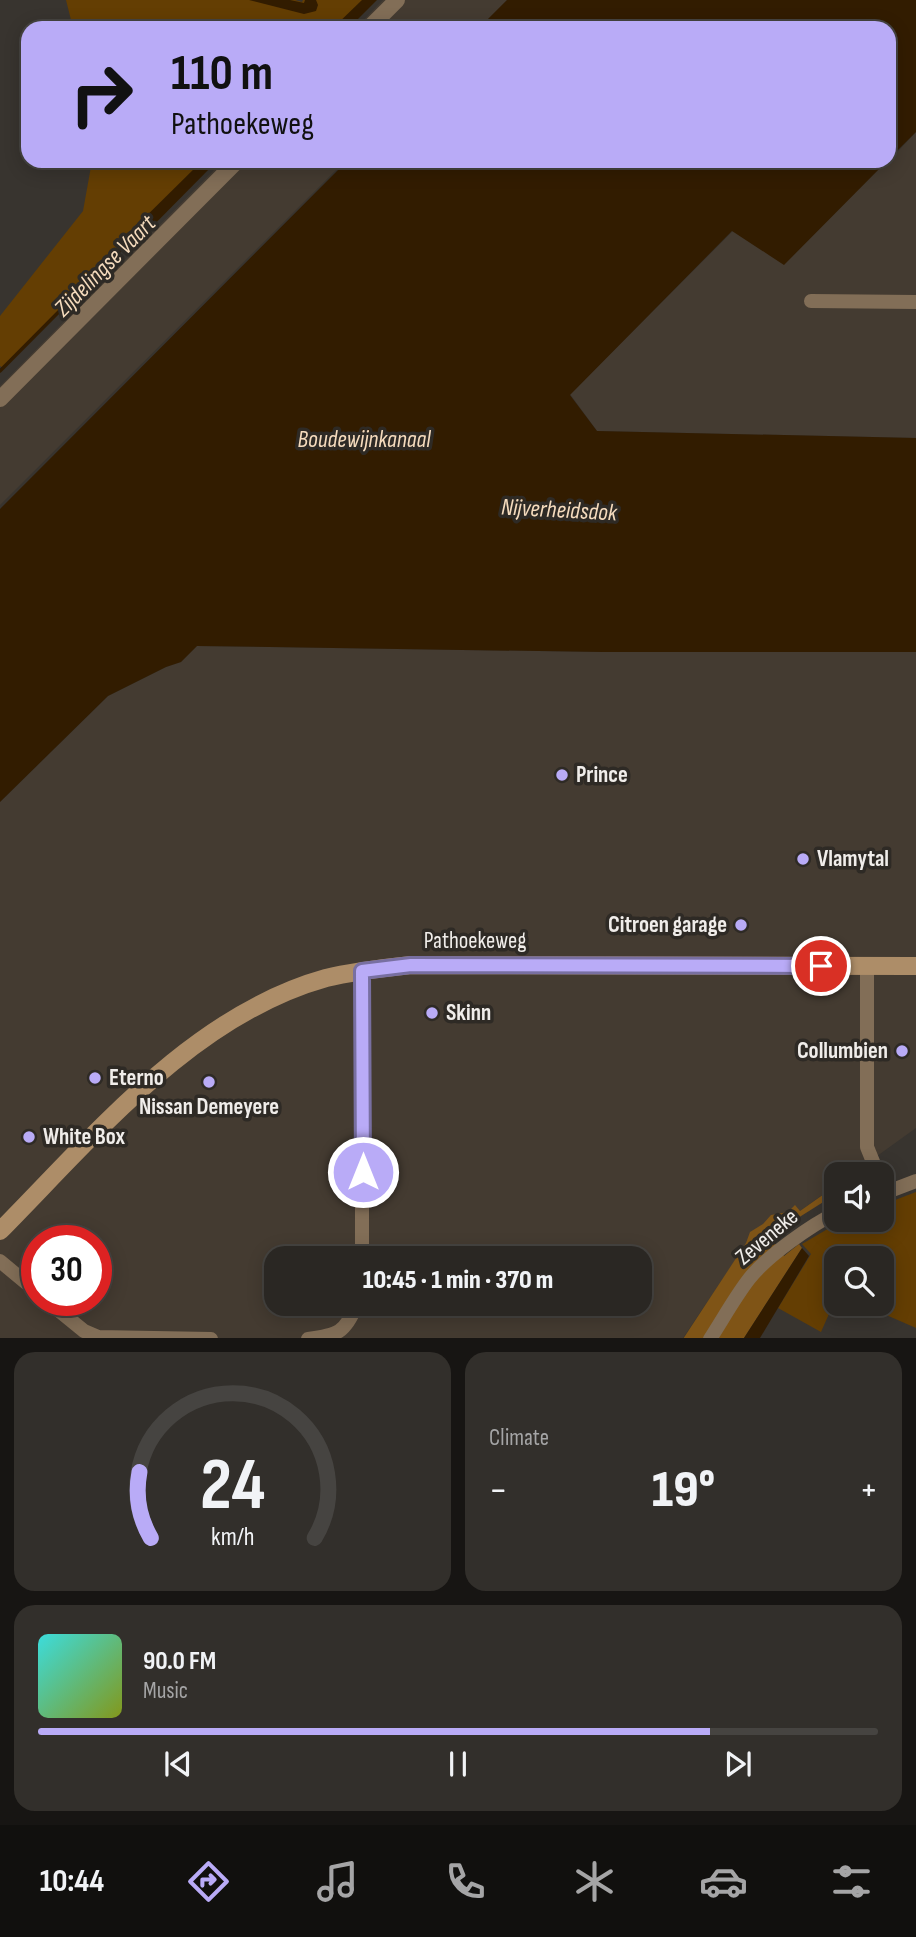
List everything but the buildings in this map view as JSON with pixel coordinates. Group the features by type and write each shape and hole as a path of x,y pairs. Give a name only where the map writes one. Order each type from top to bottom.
{"main road":[{"name":"Pathoekeweg","path":"0,1231 155,1076 212,1032 242,1013 327,978 411,965 916,966"}],"street":[{"path":"376,21 397,0"},
{"path":"0,399 230,168"},
{"path":"811,301 916,302"},
{"path":"867,966 867,1147 873,1162"},
{"path":"362,971 362,1246"},
{"path":"894,1188 916,1181"},
{"name":"Zeveneke","path":"711,1338 750,1278 764,1263 824,1221"},
{"path":"0,1261 21,1279"},
{"path":"66,1316 85,1332 98,1337 154,1338"},
{"path":"317,1338 343,1330 351,1316"}],"shaded area":[{"path":"66,0 371,0 350,21 71,21"},
{"path":"383,0 507,0 486,21 363,21"},
{"path":"916,132 916,438 597,431 570,394 733,231 873,168 896,168 896,153"},
{"path":"91,168 203,168 3,368 0,366 0,316 83,211"},
{"path":"216,168 338,168 0,505 0,386"},
{"path":"197,646 602,652 916,652 916,1128 869,1162 824,1162 824,1194 738,1256 683,1338 0,1338 0,802 108,696 181,662"},
{"path":"916,1192 916,1328 888,1316 894,1316 894,1246 824,1246 824,1316 828,1316 821,1332 778,1308 811,1254 802,1244 824,1231 894,1232 894,1200"},
{"path":"824,1194 824,1202 790,1223 790,1230 773,1241 784,1256 799,1244 802,1248 744,1338 684,1338 746,1243 750,1232 771,1215 788,1212 795,1205 800,1211"}],"water":[{"path":"249,0 290,0 304,3 305,0 316,0 318,5 316,11 304,14"},
{"path":"362,0 377,0 356,21 340,21"},
{"path":"507,0 916,0 916,132 896,152 896,21 486,21"},
{"path":"195,168 210,168 132,247 125,237"},
{"name":"Boudewijnkanaal","path":"340,168 880,168 784,265 732,231 570,395 597,431 916,438 916,652 602,652 197,646 181,662 108,696 0,802 0,509"},
{"path":"802,1248 809,1256 760,1338 744,1338"}],"waterway":[{"name":"Zijdelingse Vaart","path":"0,371 131,239"}],"place":[{"name":"Prince","path":"562,775"},
{"name":"Vlamytal","path":"803,859"},
{"name":"Citroen garage","path":"741,925"},
{"name":"Skinn","path":"432,1013"},
{"name":"Collumbien","path":"902,1051"},
{"name":"Eterno","path":"95,1078"},
{"name":"Nissan Demeyere","path":"209,1082"},
{"name":"White Box","path":"29,1137"}],"route":[{"path":"363,1172 362,971 411,965 821,966"}],"water label":[{"name":"Nijverheidsdok","path":"559,510"}]}
